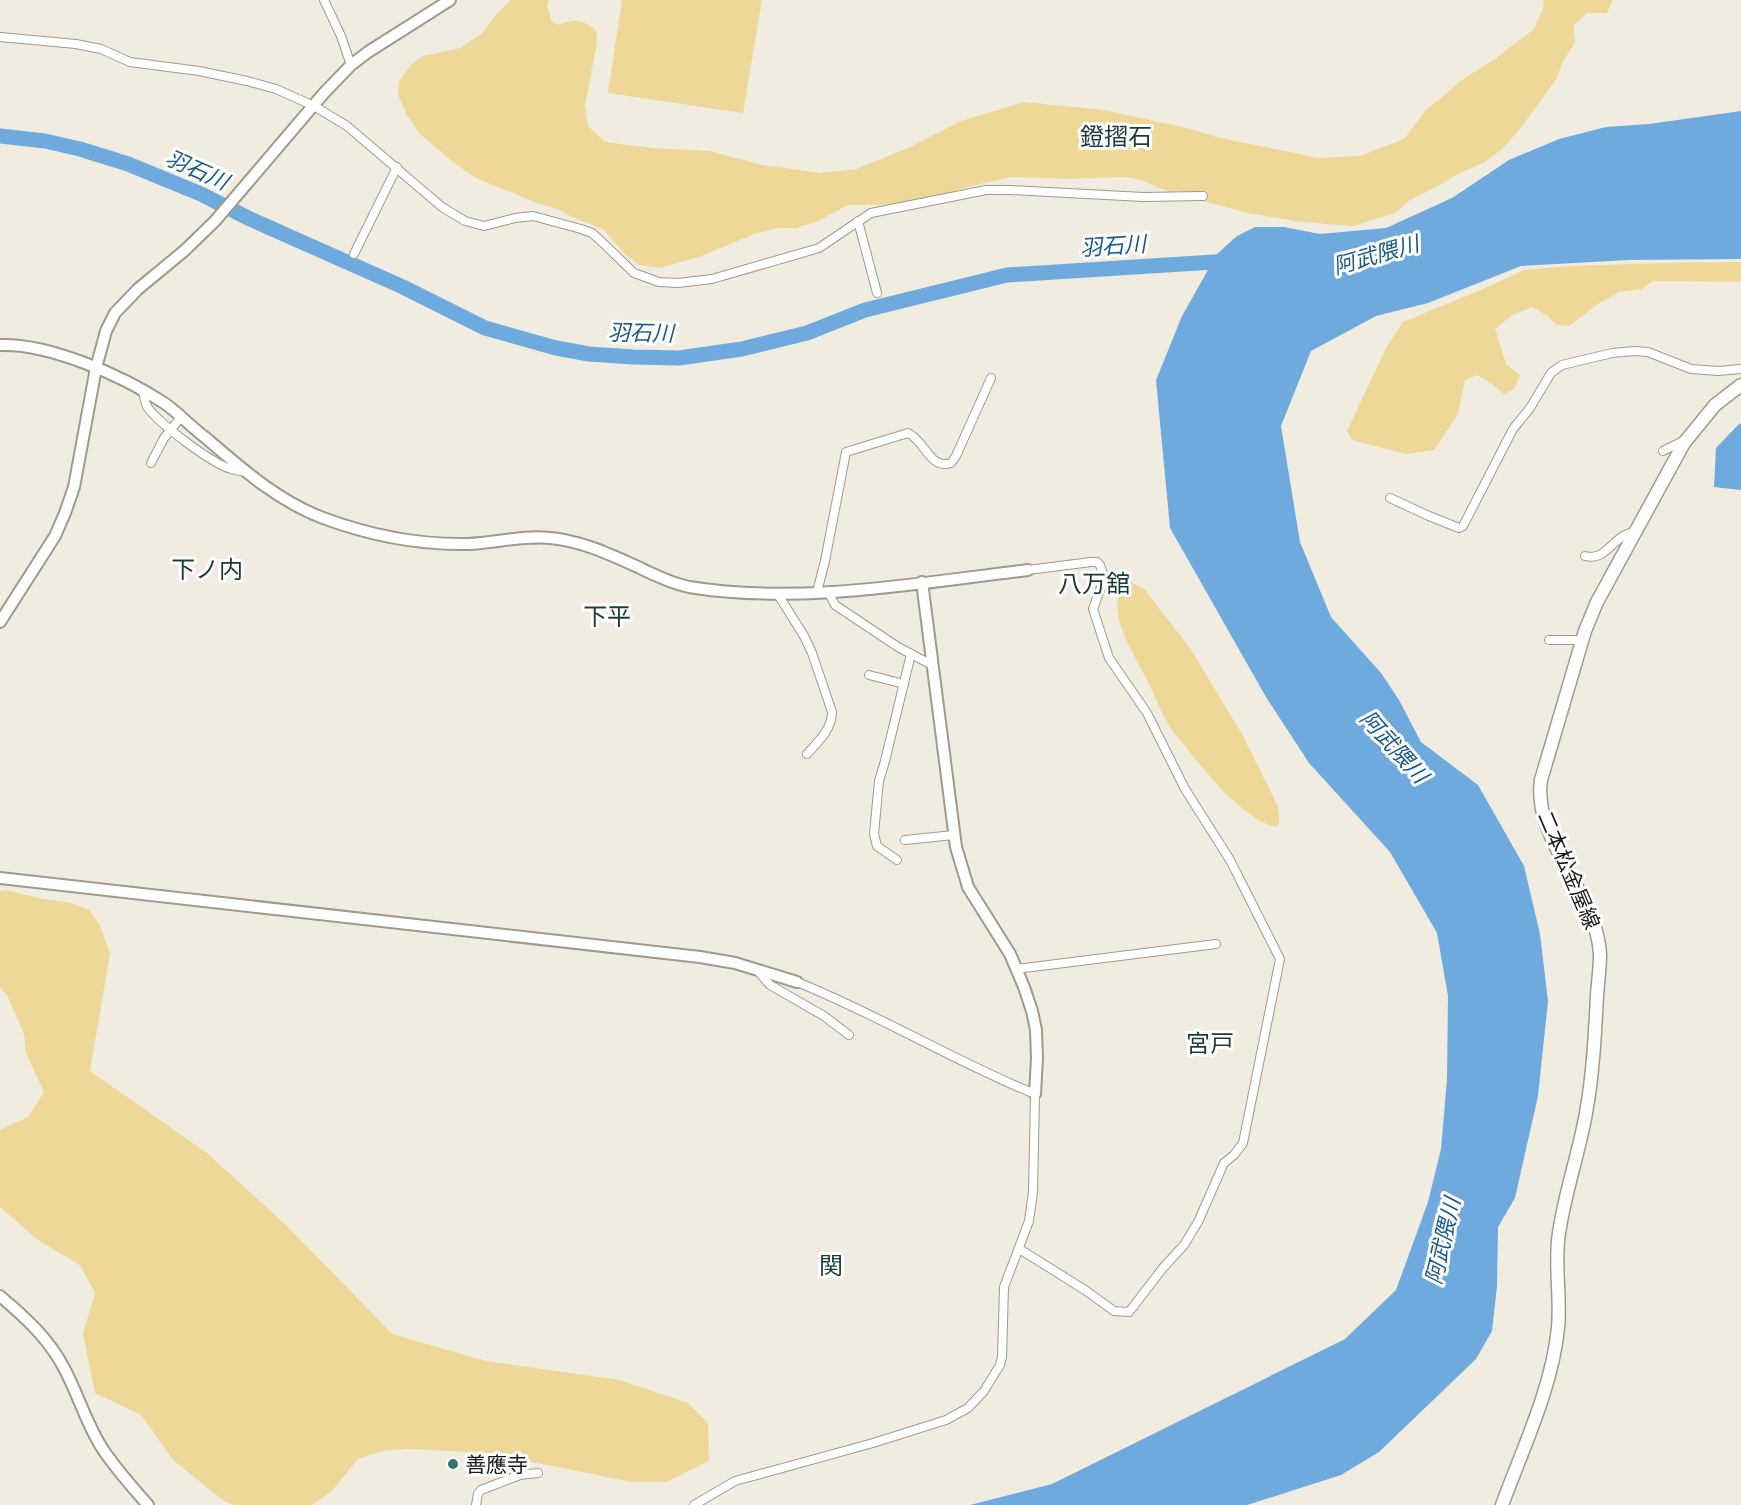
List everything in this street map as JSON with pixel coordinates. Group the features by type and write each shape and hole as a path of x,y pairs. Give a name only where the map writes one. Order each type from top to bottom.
{"main road":[{"name":"二本松金屋線","path":"1502,1505 1548,1382 1558,1327 1558,1235 1586,1112 1595,1043 1600,954 1596,932 1588,909 1550,833 1541,805 1539,792 1541,780 1583,640 1597,602 1687,439 1715,405 1741,385"}],"street":[{"path":"324,0 341,36 351,65"},
{"path":"0,622 55,536 65,513 74,487 96,368 106,331 115,313 138,289 216,219 351,65 450,0"},
{"path":"0,37 76,44 101,49 130,62 199,71 276,90 314,106 347,126 442,207 465,221 484,226 533,216 581,229 592,233 602,241 634,273 669,284 712,279 802,254 819,248 871,213 986,190 1203,196"},
{"path":"354,254 397,167"},
{"path":"858,221 877,293"},
{"path":"0,345 38,349 65,356 128,382 164,403 268,489 307,511 356,528 402,540 470,544 509,539 548,538 584,544 684,586 730,592 823,592 1097,562 1104,579 1093,609 1109,658 1147,713 1185,789 1230,860 1280,959 1243,1143 1224,1163 1198,1222 1184,1245 1161,1269 1129,1312 1114,1311 1021,1250"},
{"path":"1390,498 1459,528 1463,526 1513,429 1530,408 1551,373 1562,365 1612,353 1635,351 1648,352 1691,369 1718,371 1741,369"},
{"path":"932,665 898,647 835,605 823,592 825,561 846,452 908,433 915,437 935,463 941,465 951,463 991,378"},
{"path":"143,391 147,407 171,429 217,462 230,469 245,471"},
{"path":"151,463 164,438 181,417"},
{"path":"1663,451 1687,439"},
{"path":"1585,556 1594,558 1625,535 1635,532"},
{"path":"694,1505 735,1481 873,1443 946,1420 968,1407 984,1391 1000,1365 1003,1346 1004,1287 1029,1221 1033,1192 1036,1030 1032,1011 1010,954 968,887 962,870 954,835 922,582"},
{"path":"777,593 812,653 831,712 828,728 807,754"},
{"path":"1549,640 1583,640"},
{"path":"897,860 877,846 874,834 879,781 911,654"},
{"path":"868,675 904,684"},
{"path":"905,840 954,835"},
{"path":"0,878 700,957 735,963 827,994 1004,1082 1035,1094"},
{"path":"1016,969 1216,944"},
{"path":"756,969 770,985 825,1016 849,1035"},
{"path":"0,1296 33,1325 58,1356 102,1448 148,1505"},
{"path":"476,1505 478,1494 482,1490 520,1475 538,1473"}],"shaded area":[{"path":"511,0 549,0 547,6 552,22 557,25 578,21 596,30 597,43 585,106 588,126 605,142 652,148 710,151 762,165 821,173 857,169 910,147 961,121 1024,102 1104,110 1191,129 1220,138 1319,158 1360,156 1404,139 1426,110 1466,77 1495,59 1534,29 1544,6 1543,0 1613,0 1607,13 1587,13 1574,25 1575,43 1562,63 1557,78 1523,125 1502,149 1485,162 1410,200 1395,213 1353,226 1302,222 1247,213 1126,177 1070,179 1011,177 909,204 848,205 816,222 796,228 778,228 754,234 699,257 659,268 639,265 624,253 603,229 476,178 419,133 407,115 398,95 399,81 411,65 423,56 461,48 482,33"},
{"path":"622,0 762,0 743,113 608,93"},
{"path":"1741,262 1741,282 1653,281 1642,289 1619,292 1598,304 1569,326 1556,325 1548,316 1532,307 1511,316 1495,329 1506,364 1520,375 1515,388 1504,394 1477,375 1465,380 1458,414 1434,450 1406,454 1352,440 1347,431 1386,348 1403,322 1524,270 1570,266"},
{"path":"1123,582 1131,582 1145,590 1190,648 1242,734 1266,782 1278,807 1278,827 1252,816 1239,806 1171,729 1122,630 1117,606 1118,594"},
{"path":"6,890 71,903 89,910 100,925 110,954 90,1071 207,1153 290,1229 392,1334 486,1361 619,1380 688,1403 708,1423 709,1461 667,1482 632,1482 488,1453 408,1449 382,1451 358,1459 333,1490 312,1505 234,1505 224,1501 173,1460 141,1415 95,1393 83,1333 95,1293 80,1265 38,1240 0,1207 0,1130 28,1117 44,1092 26,1053 24,1034 8,997 0,987 0,891"}],"water":[{"name":"阿武隈川","path":"1741,111 1741,259 1629,260 1521,266 1428,303 1376,316 1311,351 1281,426 1300,542 1331,617 1381,673 1399,700 1421,742 1478,785 1524,866 1540,934 1548,1001 1538,1096 1515,1198 1498,1227 1497,1286 1492,1331 1476,1359 1379,1452 1341,1475 1247,1505 970,1505 1052,1484 1345,1339 1396,1290 1428,1202 1441,1149 1447,1079 1448,996 1437,933 1390,852 1309,763 1266,697 1170,528 1156,380 1182,316 1217,254 1237,236 1255,227 1284,227 1320,234 1386,228 1452,198 1509,160 1559,139 1606,127 1649,124"},
{"path":"1741,423 1741,490 1714,487 1716,448"}],"waterway":[{"name":"羽石川","path":"0,136 45,141 128,164 201,194 250,219 403,287 485,328 556,348 589,354 679,358 742,349 807,333 865,310 1007,275 1230,261"}],"place":[{"name":"善應寺","path":"453,1464"}],"district":[{"name":"鐙摺石","path":"1116,136"},
{"name":"下ノ内","path":"207,569"},
{"name":"八万舘","path":"1094,583"},
{"name":"下平","path":"607,616"},
{"name":"宮戸","path":"1210,1043"},
{"name":"関","path":"831,1265"}]}
